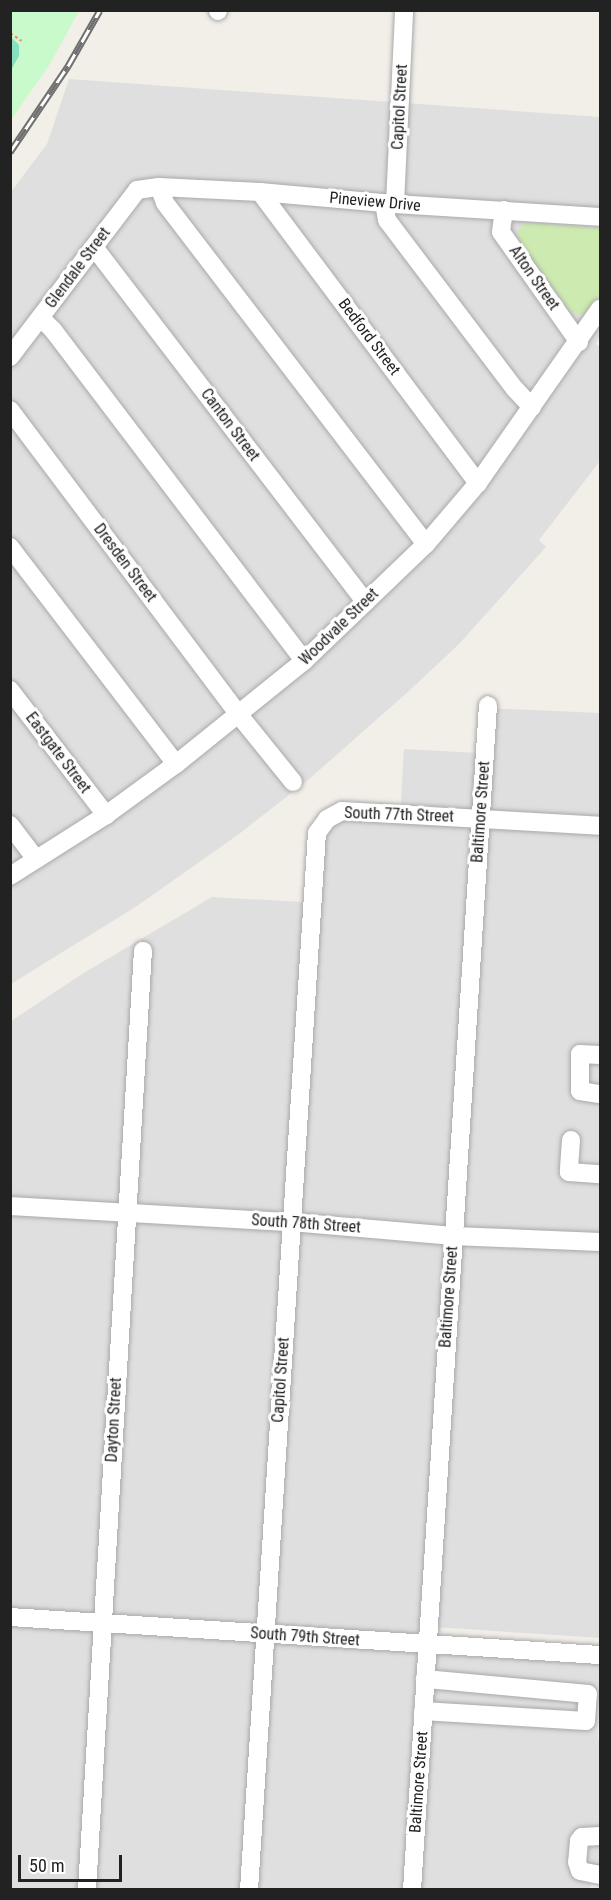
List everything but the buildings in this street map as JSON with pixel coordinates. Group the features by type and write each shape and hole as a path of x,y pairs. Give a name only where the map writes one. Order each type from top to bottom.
{"street":[{"name":"Capitol Street","path":"389,204 404,10"},
{"name":"Pineview Drive","path":"154,187 260,192 389,204 600,217"},
{"path":"154,187 426,544"},
{"name":"Glendale Street","path":"10,357 136,190 154,187"},
{"name":"Bedford Street","path":"260,192 478,483"},
{"path":"389,204 387,219 515,389 532,407"},
{"name":"Alton Street","path":"504,210 501,232 579,342"},
{"name":"Canton Street","path":"94,247 365,602"},
{"name":"Woodvale Street","path":"10,876 105,816 239,715 304,661 426,544 478,483 600,309"},
{"path":"41,318 53,330 304,661"},
{"name":"Dresden Street","path":"10,410 239,715 293,782"},
{"path":"10,547 176,764"},
{"name":"Eastgate Street","path":"10,690 105,816"},
{"name":"Baltimore Street","path":"412,1890 488,705"},
{"name":"South 77th Street","path":"315,871 317,833 327,819 342,811 600,826"},
{"path":"10,825 36,859"},
{"name":"Capitol Street","path":"249,1890 315,871"},
{"name":"Dayton Street","path":"87,1890 143,951"},
{"path":"600,1055 580,1054 580,1091 600,1094"},
{"path":"571,1140 570,1172 600,1174"},
{"name":"South 78th Street","path":"10,1206 291,1222 453,1236 600,1242"},
{"name":"South 79th Street","path":"10,1617 600,1655"},
{"path":"423,1711 586,1721 588,1694 425,1679"},
{"path":"600,1836 582,1837 579,1841 577,1862 580,1871 600,1875"}],"path":[{"path":"10,33 22,41"}],"shaded area":[{"path":"69,79 600,117 600,336 596,344 600,347 600,461 539,540 546,547 459,644 409,691 308,780 239,834 137,906 11,984 10,193 47,144"},
{"path":"483,708 600,713 600,1638 419,1626 403,1889 11,1890 11,1021 82,974 212,897 321,903 326,829 336,820 400,818 404,749 479,753"},
{"path":"437,1653 600,1664 598,1740 600,1741 600,1882 591,1882 590,1890 421,1890"}],"green space":[{"path":"11,11 79,11 50,64 11,120"},
{"path":"11,37 19,45 19,56 11,70"},
{"path":"526,222 600,228 600,294 588,312 580,315 570,311 519,243 518,231"}],"railway":[{"path":"10,152 68,66 100,10"}]}
